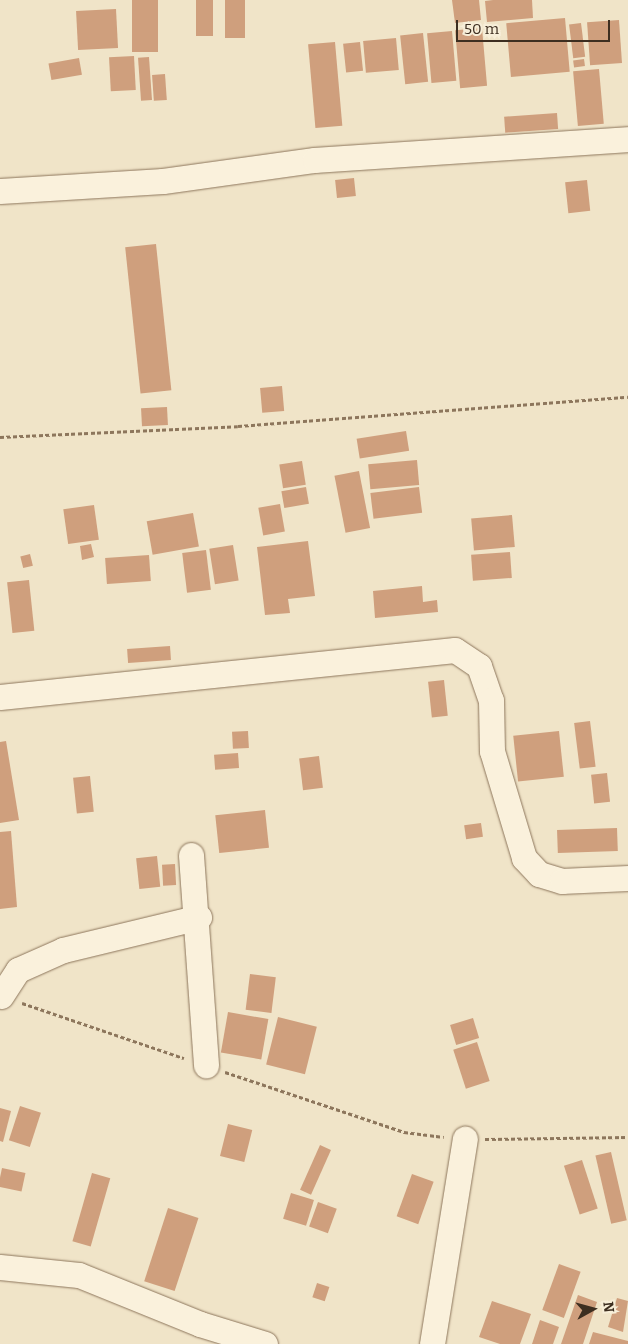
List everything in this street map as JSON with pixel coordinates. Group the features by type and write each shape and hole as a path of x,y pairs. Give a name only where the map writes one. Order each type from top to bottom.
{"street":[{"path":"0,191 163,181 315,160 628,139"},
{"path":"0,697 455,650 479,666 491,700 492,751 524,858 539,874 562,881 628,878"},
{"path":"191,855 199,917 206,1065"},
{"path":"1,996 18,970 63,950 199,917"},
{"path":"432,1344 465,1139"},
{"path":"0,1267 79,1275 200,1324 266,1344"}],"path":[{"path":"0,437 238,426 628,398"},
{"path":"1,996 404,1132 465,1139 628,1137"}],"building":[{"path":"132,0 158,0 158,52 132,52"},
{"path":"196,0 213,0 213,36 196,36"},
{"path":"225,0 245,0 245,38 225,38"},
{"path":"452,0 479,0 481,20 455,23"},
{"path":"532,0 533,18 487,22 485,1"},
{"path":"116,9 118,48 78,50 76,11"},
{"path":"565,18 570,72 511,77 506,23"},
{"path":"619,20 622,63 590,65 587,22"},
{"path":"581,23 585,57 573,58 569,24"},
{"path":"482,28 487,86 460,88 455,30"},
{"path":"452,31 456,81 431,83 427,33"},
{"path":"423,33 428,82 405,84 400,35"},
{"path":"396,38 399,70 366,73 363,41"},
{"path":"335,42 342,126 315,128 308,44"},
{"path":"360,42 363,71 346,73 343,44"},
{"path":"134,56 136,90 111,91 109,57"},
{"path":"149,57 152,100 141,101 138,58"},
{"path":"79,58 82,75 51,80 48,63"},
{"path":"584,59 585,66 574,67 573,61"},
{"path":"599,69 604,124 578,126 573,71"},
{"path":"165,74 167,100 154,101 152,75"},
{"path":"557,113 558,129 505,133 504,117"},
{"path":"354,178 356,196 337,198 335,180"},
{"path":"587,180 590,211 568,213 565,182"},
{"path":"156,244 171,390 141,393 125,247"},
{"path":"282,386 284,411 262,413 260,388"},
{"path":"167,407 168,425 142,426 141,408"},
{"path":"406,431 409,451 360,459 357,439"},
{"path":"417,460 419,485 370,489 368,464"},
{"path":"302,461 306,485 283,488 279,465"},
{"path":"359,471 370,528 346,533 334,476"},
{"path":"306,487 309,504 284,508 281,491"},
{"path":"419,487 422,513 374,519 370,493"},
{"path":"280,504 285,532 263,535 258,508"},
{"path":"94,505 99,540 68,544 63,509"},
{"path":"193,513 199,546 153,555 147,521"},
{"path":"512,515 515,547 474,550 471,519"},
{"path":"308,541 315,596 288,599 290,613 265,615 257,547"},
{"path":"91,544 94,557 82,560 80,546"},
{"path":"233,545 239,581 215,584 209,549"},
{"path":"206,550 211,590 187,593 182,553"},
{"path":"510,552 512,578 473,581 471,555"},
{"path":"30,554 33,566 23,568 20,556"},
{"path":"149,555 151,581 107,584 105,558"},
{"path":"29,580 34,631 12,633 7,582"},
{"path":"422,586 423,602 437,600 438,612 375,618 373,591"},
{"path":"170,646 171,660 128,663 127,649"},
{"path":"444,680 448,716 432,717 428,682"},
{"path":"590,721 596,767 580,769 574,723"},
{"path":"248,731 249,748 233,749 232,732"},
{"path":"559,731 564,777 518,782 513,736"},
{"path":"6,741 19,820 0,823 0,742"},
{"path":"238,753 239,768 215,770 214,755"},
{"path":"319,756 323,788 303,790 299,758"},
{"path":"607,773 610,802 594,804 591,775"},
{"path":"90,776 94,812 77,814 73,778"},
{"path":"265,810 269,848 219,853 215,815"},
{"path":"481,823 483,837 466,839 464,825"},
{"path":"617,828 618,851 558,853 557,830"},
{"path":"11,831 17,907 0,909 0,832"},
{"path":"157,856 160,887 139,889 136,858"},
{"path":"175,864 176,885 163,886 162,865"},
{"path":"250,974 276,977 271,1013 246,1010"},
{"path":"228,1012 268,1019 261,1059 221,1052"},
{"path":"278,1017 317,1027 305,1074 266,1065"},
{"path":"473,1018 479,1038 456,1045 450,1025"},
{"path":"477,1042 490,1081 466,1089 453,1050"},
{"path":"20,1106 41,1113 30,1147 9,1140"},
{"path":"0,1108 11,1111 3,1142 0,1141"},
{"path":"228,1124 252,1130 244,1162 220,1156"},
{"path":"320,1145 331,1150 311,1195 300,1190"},
{"path":"611,1152 627,1220 611,1224 595,1156"},
{"path":"582,1160 598,1209 580,1214 564,1166"},
{"path":"2,1168 25,1173 22,1192 0,1187"},
{"path":"92,1173 110,1178 91,1246 72,1241"},
{"path":"412,1174 434,1182 418,1224 397,1216"},
{"path":"291,1193 314,1200 306,1226 283,1219"},
{"path":"318,1202 337,1209 328,1233 309,1226"},
{"path":"168,1208 198,1218 175,1291 144,1281"},
{"path":"559,1264 581,1272 564,1318 542,1310"},
{"path":"317,1283 329,1287 325,1301 312,1297"},
{"path":"578,1295 597,1302 583,1344 561,1344"},
{"path":"617,1298 628,1301 623,1332 608,1327"},
{"path":"492,1301 531,1314 520,1344 500,1344 479,1337"},
{"path":"540,1320 559,1327 553,1344 532,1344"},
{"path":"593,1332 628,1341 628,1344 589,1344"}]}
